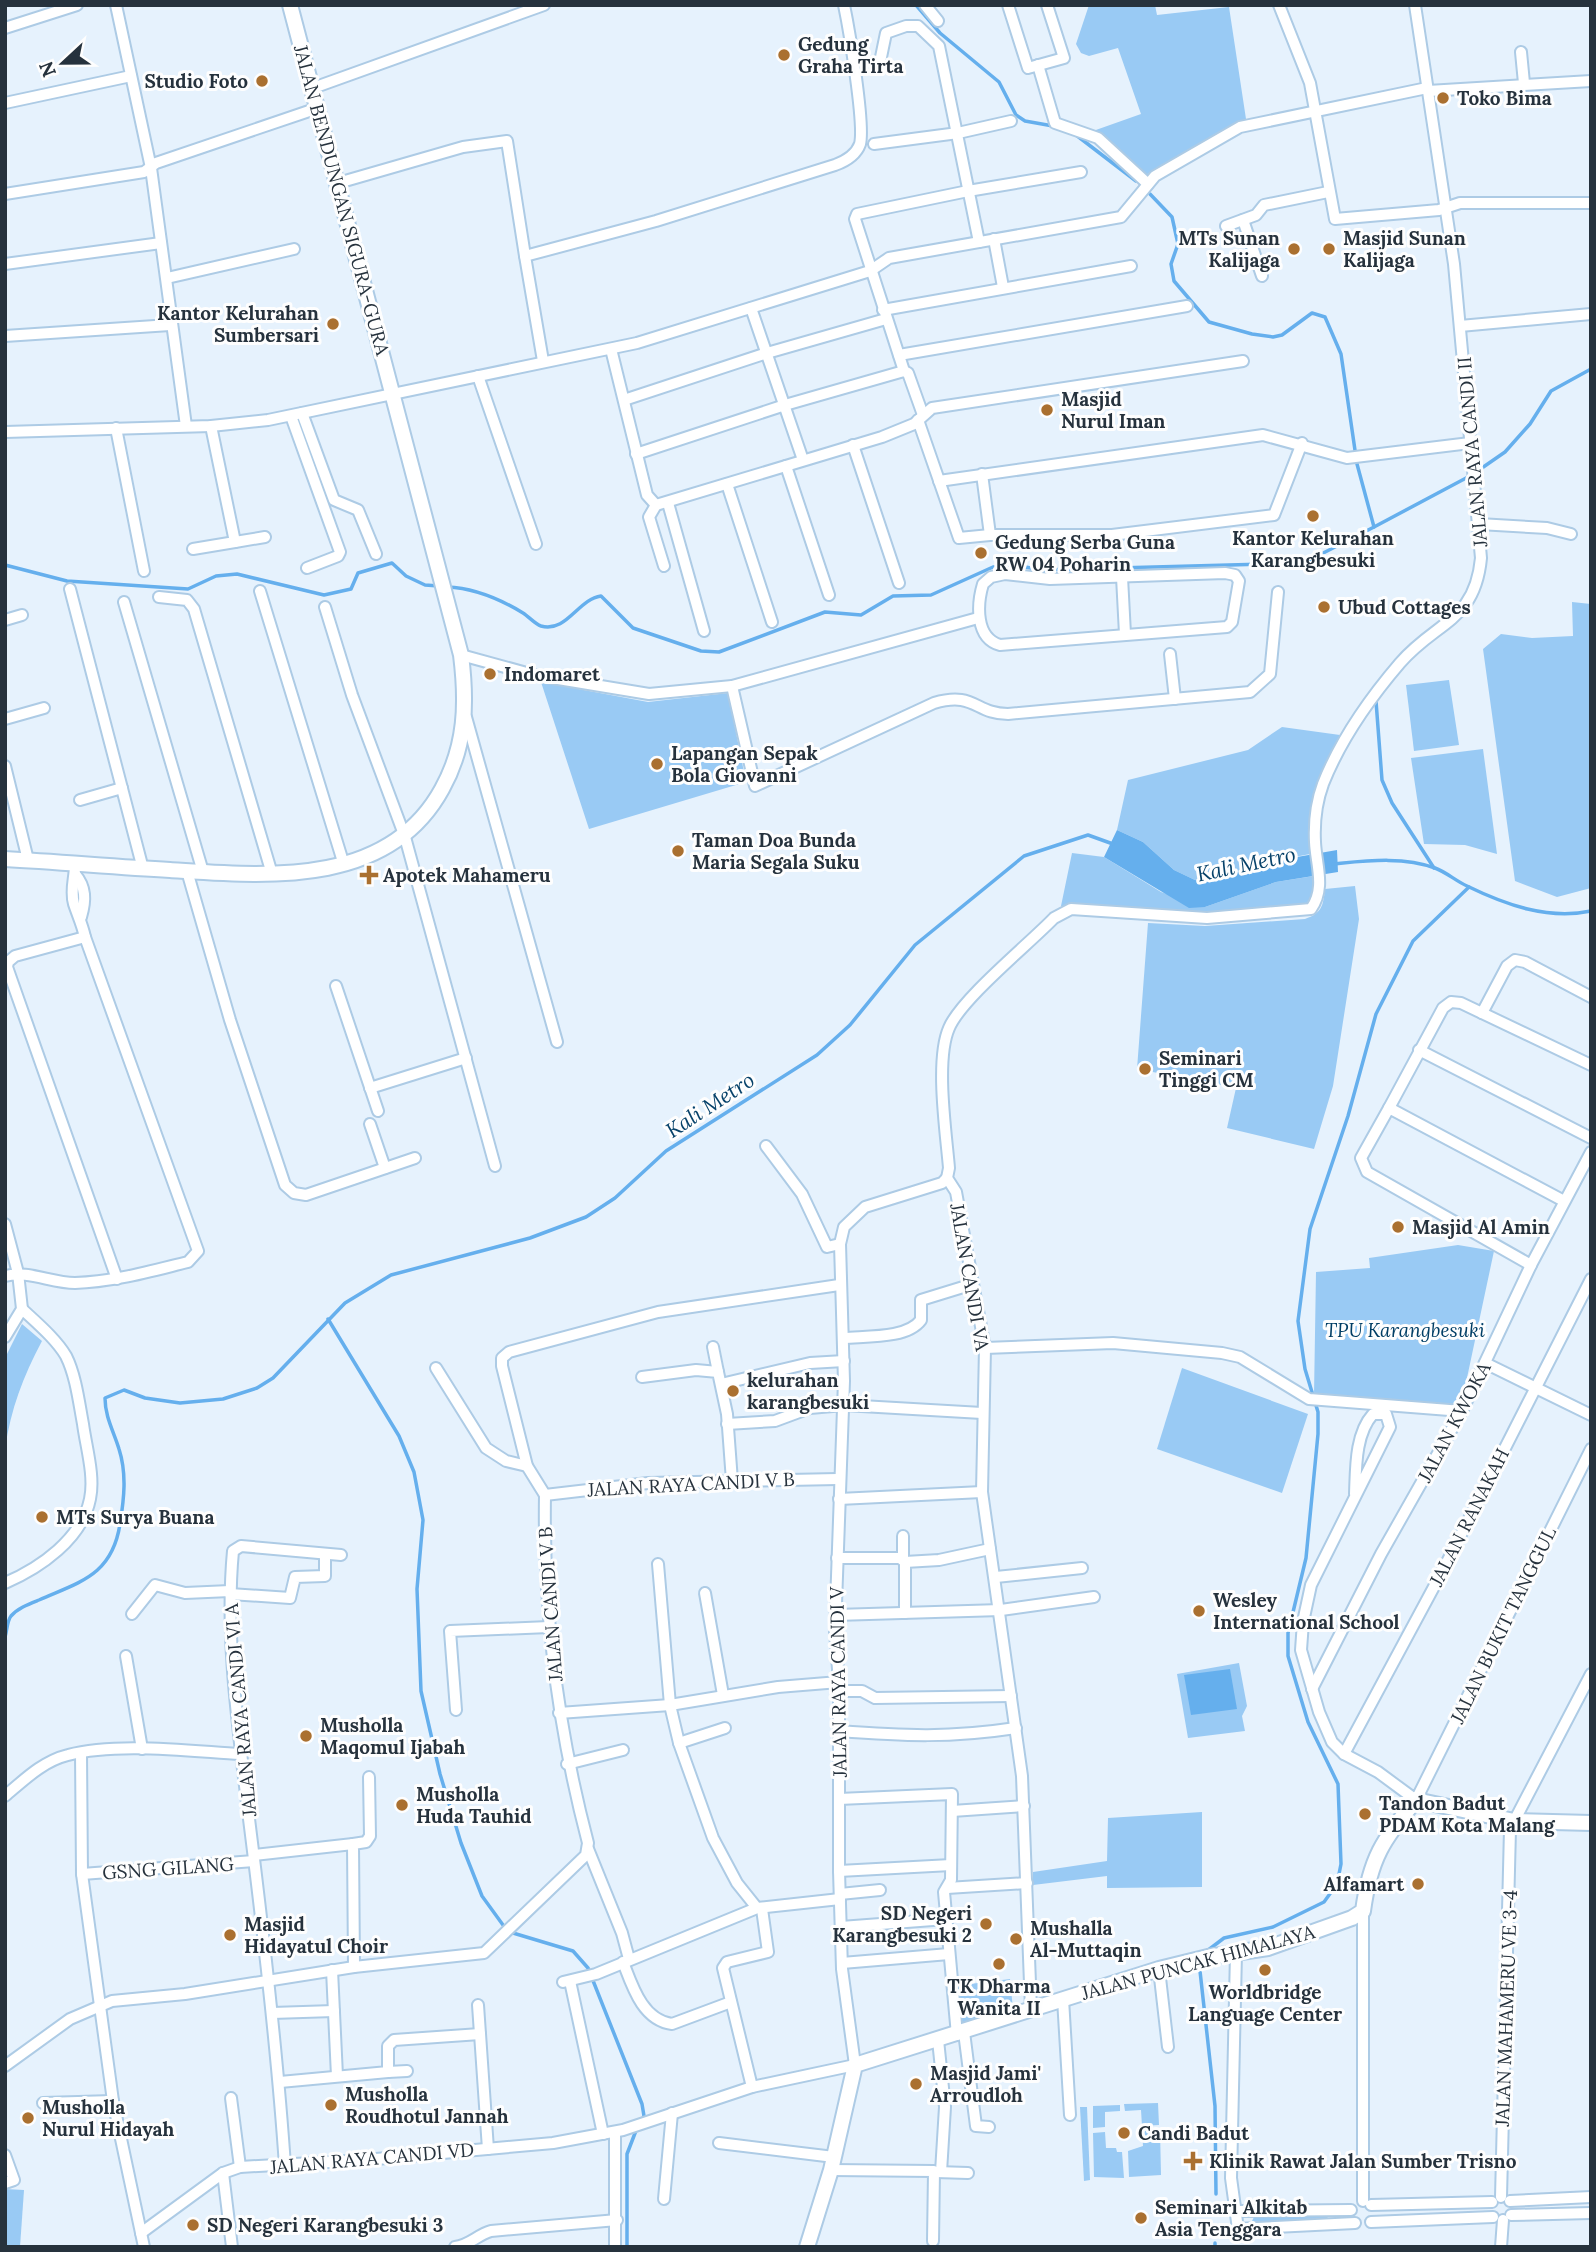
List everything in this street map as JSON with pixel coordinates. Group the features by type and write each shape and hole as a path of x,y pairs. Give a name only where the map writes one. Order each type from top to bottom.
{"main road":[{"name":"JALAN BENDUNGAN SIGURA-GURA","path":"290,5 461,655 466,718"},
{"path":"5,859 28,860 75,869 272,874 344,865 405,837 423,820 448,778 466,718"},
{"path":"1363,1910 1368,1876 1376,1855 1386,1836 1416,1800 1514,1821 1591,1823"},
{"name":"JALAN PUNCAK HIMALAYA","path":"855,2065 1159,1969 1279,1944 1338,1924 1363,1910"},
{"name":"JALAN RAYA CANDI V","path":"807,2247 833,2163 855,2065"}],"street":[{"path":"5,28 77,5"},
{"path":"116,5 151,168 173,318 170,326 186,426"},
{"path":"313,88 544,5"},
{"path":"525,256 656,221 849,158 860,141 844,5"},
{"path":"925,5 938,21"},
{"path":"1008,5 1025,67 1064,58 1048,5"},
{"path":"1279,5 1289,39 1307,75 1331,212 1337,220 1439,211 1460,203 1591,203"},
{"name":"JALAN RAYA CANDI II","path":"1320,884 1315,844 1316,811 1322,788 1360,716 1402,661 1460,611 1473,595 1478,583 1481,558 1461,326 1415,5"},
{"path":"880,62 885,35 889,31 915,25 939,46 979,242"},
{"path":"1521,52 1524,83"},
{"path":"1038,65 1055,123 1098,138 1145,188"},
{"path":"5,103 131,76"},
{"path":"5,432 211,426 290,416 394,396 543,361 611,349 870,271 889,258 1121,218 1155,176 1240,127 1427,90 1591,81"},
{"path":"5,194 151,168 156,163 318,108"},
{"path":"874,144 958,133 1011,121"},
{"path":"338,183 463,147 507,141 543,361"},
{"path":"1081,172 968,191 857,214 855,219 904,371 908,373 956,536 1112,536 1274,515 1297,442"},
{"path":"1226,226 1256,215 1264,205 1328,191"},
{"path":"1243,220 1262,276"},
{"path":"994,239 1003,287"},
{"path":"5,264 161,243"},
{"path":"167,278 294,249"},
{"path":"624,400 885,315 1003,287 1131,266"},
{"path":"900,355 1187,306"},
{"path":"751,308 803,460"},
{"path":"1461,326 1591,314"},
{"path":"5,336 170,326"},
{"path":"611,349 647,495 664,506 704,631"},
{"path":"664,566 649,517 664,506 902,429 942,407 1243,361"},
{"path":"636,454 785,405 904,371"},
{"path":"478,376 536,544"},
{"path":"302,413 334,500 358,510 376,554"},
{"path":"290,416 340,552 338,556 307,568"},
{"path":"211,426 235,542"},
{"path":"116,428 144,571"},
{"path":"939,481 1255,436 1275,436 1347,458 1470,443"},
{"path":"853,445 899,583"},
{"path":"786,466 830,595"},
{"path":"982,474 990,535"},
{"path":"727,484 772,622"},
{"path":"1479,524 1547,528 1570,534"},
{"path":"193,550 265,537"},
{"path":"1225,573 1237,578 1232,622 1228,626 1000,645 990,639 978,618 984,584 996,576 1050,579 1122,577 1225,573"},
{"path":"1122,577 1125,634"},
{"path":"70,589 143,869"},
{"path":"260,591 344,865"},
{"path":"732,686 755,786 946,699 964,698 991,712 1008,715 1250,692 1267,679 1278,592"},
{"path":"159,597 187,600 194,609 272,874"},
{"path":"124,602 203,872"},
{"path":"326,607 352,695 405,837 495,1166"},
{"path":"5,620 22,615"},
{"path":"461,655 534,675 649,694 732,686 978,618"},
{"path":"1170,654 1175,699"},
{"path":"5,719 44,708"},
{"path":"466,718 557,1042"},
{"path":"5,766 28,860"},
{"path":"79,800 122,788"},
{"path":"5,1276 18,1272 71,1283 117,1279 188,1262 198,1251 85,937 81,916 74,904 72,884 75,869"},
{"path":"187,871 230,1020 285,1185 294,1193 306,1195 415,1157"},
{"name":"JALAN CANDI VA","path":"1031,2009 1024,1806 996,1577 982,1492 985,1348 956,1192 947,1178 949,1168 944,1040 958,1012 1054,918 1077,908 1189,918 1305,911 1311,908 1318,897 1320,884"},
{"path":"85,937 15,956 8,962 8,967 117,1279"},
{"path":"1482,1013 1507,966 1515,960 1591,997"},
{"path":"336,986 378,1111"},
{"path":"1531,1265 1367,1172 1361,1158 1419,1049 1447,1004 1461,1003 1591,1065"},
{"path":"1419,1049 1591,1138"},
{"path":"370,1088 466,1058"},
{"path":"1389,1108 1564,1202"},
{"path":"370,1125 385,1168"},
{"path":"766,1146 802,1194 827,1247 840,1244"},
{"name":"JALAN KWOKA","path":"1312,1689 1381,1554 1462,1411 1531,1265 1591,1152"},
{"name":"JALAN RAYA CANDI V","path":"855,2065 842,1963 839,1871 836,1558 838,1479 844,1405 840,1244 844,1227 853,1215 865,1207 942,1183 947,1178"},
{"path":"5,1224 18,1272 22,1309 67,1358 80,1406 91,1497 85,1515 58,1550 40,1566 5,1583"},
{"name":"JALAN RANAKAH","path":"1344,1754 1443,1570 1591,1279"},
{"path":"844,1338 882,1335 914,1327 921,1320 921,1300 973,1284"},
{"path":"545,1495 527,1466 502,1366 502,1358 509,1352 658,1312 839,1285"},
{"path":"5,1337 22,1309"},
{"path":"985,1348 1113,1343 1231,1355 1240,1357 1314,1400 1462,1411"},
{"path":"713,1347 727,1424 732,1481"},
{"path":"721,1384 810,1363 844,1360"},
{"path":"1485,1363 1591,1415"},
{"path":"436,1367 486,1448 506,1461 527,1466"},
{"path":"642,1377 696,1370 718,1371"},
{"path":"727,1424 775,1421 810,1408 844,1405 982,1413"},
{"path":"1355,1494 1357,1456 1365,1422 1373,1414 1386,1414 1390,1427 1325,1554 1308,1598 1301,1650 1332,1742 1344,1754 1378,1772 1416,1800"},
{"name":"JALAN BUKIT TANGGUL","path":"1416,1800 1591,1449"},
{"name":"JALAN RAYA CANDI V B","path":"545,1495 648,1483 838,1479"},
{"path":"839,1499 982,1492"},
{"name":"JALAN CANDI V B","path":"545,1495 548,1627 567,1764 588,1849 622,1933 626,1960 640,2002 664,2023 672,2024 732,2002"},
{"path":"903,1536 905,1613"},
{"name":"JALAN RAYA CANDI VI A","path":"285,2166 280,2082 240,1754 230,1593 233,1551 237,1547 341,1555"},
{"path":"836,1558 939,1560 990,1549"},
{"path":"132,1614 155,1585 185,1593 230,1593 289,1598 295,1578 324,1577 326,1554"},
{"path":"658,1563 670,1705 679,1743 713,1838 737,1883 759,1909 768,1952 724,1964 752,2087"},
{"path":"996,1577 1082,1568"},
{"path":"705,1592 723,1695"},
{"path":"836,1615 1000,1610 1094,1597"},
{"path":"456,1710 450,1631 548,1627"},
{"path":"126,1656 142,1749"},
{"path":"1514,1821 1591,1674"},
{"path":"559,1713 670,1705 723,1695 839,1686 862,1691 875,1698 1011,1696"},
{"path":"679,1743 726,1728"},
{"path":"839,1731 920,1738 1016,1728"},
{"path":"5,1796 43,1766 68,1755 142,1749 240,1754"},
{"path":"567,1764 623,1749"},
{"path":"81,1753 82,1874 102,2004 113,2101 144,2247"},
{"path":"354,1967 352,1844 366,1842 370,1836 369,1777"},
{"path":"839,1799 952,1794 951,1880 947,1888 946,1919 949,1954 976,2126 989,2127"},
{"path":"952,1811 1024,1806"},
{"name":"JALAN MAHAMERU VE 3-4","path":"1501,2200 1510,1842 1514,1821"},
{"name":"GSNG GILANG","path":"82,1874 254,1858 352,1844"},
{"path":"5,2066 70,2019 102,2004 354,1967 484,1953 503,1937 588,1849"},
{"path":"839,1871 951,1865"},
{"path":"947,1888 1027,1883"},
{"path":"603,2134 566,1981 596,1974 759,1909 880,1890"},
{"path":"1363,1910 1367,2203 1374,2216 1371,2222"},
{"path":"841,1927 946,1919"},
{"path":"1236,1953 1231,2178 1238,2229 1355,2223 1364,2226 1371,2222 1591,2213"},
{"path":"842,1963 949,1954"},
{"path":"1159,1969 1168,2047"},
{"path":"332,1970 337,2076"},
{"path":"1063,1999 1070,2115"},
{"path":"478,2005 488,2149"},
{"path":"272,2013 334,2011"},
{"path":"388,2072 388,2046 394,2040 480,2034"},
{"path":"933,2241 937,2172 945,2108 938,2040"},
{"name":"JALAN RAYA CANDI VD","path":"141,2233 223,2174 240,2167 518,2148 603,2134 752,2087 855,2065"},
{"path":"280,2082 407,2071"},
{"path":"231,2098 240,2167"},
{"path":"43,2103 113,2101"},
{"path":"664,2199 672,2113"},
{"path":"614,2247 619,2131"},
{"path":"719,2143 833,2163 968,2173"},
{"path":"5,2155 14,2175 14,2180 5,2183"},
{"path":"223,2174 232,2247"},
{"path":"1237,2211 1351,2210 1367,2203 1591,2197"},
{"path":"1501,2200 1501,2247"},
{"path":"1501,2200 1490,2211 1502,2217"},
{"path":"1351,2210 1350,2217 1355,2223"},
{"path":"455,2247 472,2243 480,2235 491,2231 617,2220"}],"green space":[{"path":"1089,5 1155,5 1157,15 1229,7 1246,119 1144,176 1093,131 1141,114 1118,48 1089,56 1081,53 1076,44"},
{"path":"1572,602 1591,604 1591,888 1557,897 1515,881 1483,649 1501,634 1532,638 1573,636"},
{"path":"1449,680 1459,745 1414,751 1406,685"},
{"path":"541,682 648,702 728,693 746,782 589,829"},
{"path":"1282,727 1340,735 1321,778 1312,807 1309,822 1310,854 1258,864 1211,882 1195,880 1174,870 1143,842 1117,830 1128,780 1248,750"},
{"path":"1483,749 1497,854 1465,845 1424,844 1411,758"},
{"path":"1072,853 1104,857 1161,892 1205,907 1276,882 1314,876 1315,887 1309,903 1301,906 1188,913 1061,906"},
{"path":"1355,886 1359,919 1333,1086 1314,1149 1227,1128 1236,1088 1137,1069 1148,923 1205,926 1305,919 1321,908 1325,889"},
{"name":"TPU Karangbesuki","path":"1458,1245 1494,1251 1461,1406 1314,1395 1316,1272 1370,1268 1369,1258"},
{"path":"22,1324 42,1341 19,1393 5,1449 5,1358"},
{"path":"1182,1368 1308,1414 1282,1493 1157,1449"},
{"path":"1239,1663 1247,1706 1242,1716 1245,1731 1188,1738 1177,1674"},
{"path":"1202,1812 1202,1887 1107,1888 1107,1876 1033,1885 1033,1872 1107,1861 1108,1818"},
{"path":"1010,1979 1013,2009 959,2029 954,1986"},
{"path":"1158,2103 1159,2125 1142,2126 1141,2110 1125,2111 1124,2104"},
{"path":"1120,2105 1120,2111 1105,2112 1105,2127 1093,2128 1093,2106"},
{"path":"1080,2107 1087,2107 1090,2180 1084,2181"},
{"path":"1160,2130 1161,2175 1129,2177 1128,2151 1143,2146 1142,2131"},
{"path":"1105,2132 1106,2148 1116,2148 1117,2152 1122,2152 1124,2178 1094,2177 1093,2133"},
{"path":"5,2189 24,2190 20,2247 5,2247"},
{"path":"1327,2216 1329,2221 1252,2221 1254,2217"}],"shaded area":[{"path":"1117,830 1143,842 1174,870 1195,880 1211,882 1258,864 1337,850 1338,872 1276,882 1205,907 1189,908 1104,857"},
{"path":"1230,1669 1237,1709 1191,1715 1184,1675"}],"waterway":[{"path":"916,5 940,33 999,82 1016,115 1025,121 1053,126"},
{"path":"1076,135 1136,181"},
{"path":"447,587 486,595 525,614 539,625 550,627 558,625 593,598 601,596 633,628 701,651 719,652 825,612 861,615 893,596 931,595 993,567 1014,565 1042,570 1266,564 1294,568 1374,527 1357,464 1341,354 1325,317 1312,313 1282,335 1273,337 1209,322 1174,281 1171,264 1178,244 1172,217 1150,194"},
{"path":"1479,470 1505,452 1530,424 1551,391 1591,369"},
{"path":"1374,527 1468,477"},
{"path":"5,565 67,581 188,589 216,576 237,574 324,595 351,589 358,573 392,563 406,576 425,585 439,586"},
{"path":"1376,701 1382,780 1392,803 1434,868"},
{"name":"Kali Metro","path":"5,1637 14,1613 92,1575 110,1555 116,1541 123,1505 124,1477 122,1458 108,1418 105,1398 124,1390 145,1398 180,1403 223,1399 257,1388 273,1378 345,1303 391,1275 530,1238 586,1217 615,1198 666,1151 817,1055 850,1025 915,945 1024,856 1088,835 1113,844"},
{"name":"Kali Metro","path":"1333,864 1384,860 1423,864 1512,905 1559,914 1591,911"},
{"path":"1203,1954 1224,1938 1273,1927 1324,1902 1337,1884 1341,1864 1338,1784 1308,1722 1288,1656 1288,1633 1306,1558 1318,1434 1318,1412 1305,1369 1298,1321 1310,1229 1348,1116 1376,1014 1413,941 1469,887"},
{"path":"328,1319 399,1436 414,1472 423,1520 417,1589 421,1691 440,1774 461,1843 482,1896 503,1925 513,1933 573,1951 588,1968 642,2104 644,2116 641,2122"},
{"name":"Kali Metro","path":"5,1640 5,1691"},
{"path":"1201,1961 1215,2106 1216,2194"},
{"path":"627,2247 627,2154 637,2128"}],"place":[{"name":"Gedung Graha Tirta","path":"784,55"},
{"name":"Studio Foto","path":"262,81"},
{"name":"Toko Bima","path":"1443,98"},
{"name":"MTs Sunan Kalijaga","path":"1294,249"},
{"name":"Masjid Sunan Kalijaga","path":"1329,249"},
{"name":"Kantor Kelurahan Sumbersari","path":"333,324"},
{"name":"Masjid Nurul Iman","path":"1047,410"},
{"name":"Kantor Kelurahan Karangbesuki","path":"1313,516"},
{"name":"Gedung Serba Guna RW 04 Poharin","path":"981,553"},
{"name":"Ubud Cottages","path":"1324,607"},
{"name":"Indomaret","path":"490,674"},
{"name":"Lapangan Sepak Bola Giovanni","path":"657,764"},
{"name":"Taman Doa Bunda Maria Segala Suku","path":"678,851"},
{"name":"Apotek Mahameru","path":"369,875"},
{"name":"Seminari Tinggi CM","path":"1145,1069"},
{"name":"Masjid Al Amin","path":"1398,1227"},
{"name":"kelurahan karangbesuki","path":"733,1391"},
{"name":"MTs Surya Buana","path":"42,1517"},
{"name":"Wesley International School","path":"1199,1611"},
{"name":"Musholla Maqomul Ijabah","path":"306,1736"},
{"name":"Musholla Huda Tauhid","path":"402,1805"},
{"name":"Tandon Badut PDAM Kota Malang","path":"1365,1814"},
{"name":"Alfamart","path":"1418,1884"},
{"name":"SD Negeri Karangbesuki 2","path":"986,1924"},
{"name":"Masjid Hidayatul Choir","path":"230,1935"},
{"name":"Mushalla Al-Muttaqin","path":"1016,1939"},
{"name":"TK Dharma Wanita II","path":"999,1964"},
{"name":"Worldbridge Language Center","path":"1265,1970"},
{"name":"Masjid Jami' Arroudloh","path":"916,2084"},
{"name":"Musholla Roudhotul Jannah","path":"331,2105"},
{"name":"Musholla Nurul Hidayah","path":"28,2118"},
{"name":"Candi Badut","path":"1124,2133"},
{"name":"Klinik Rawat Jalan Sumber Trisno","path":"1193,2161"},
{"name":"Seminari Alkitab Asia Tenggara","path":"1141,2218"},
{"name":"SD Negeri Karangbesuki 3","path":"193,2225"}]}
